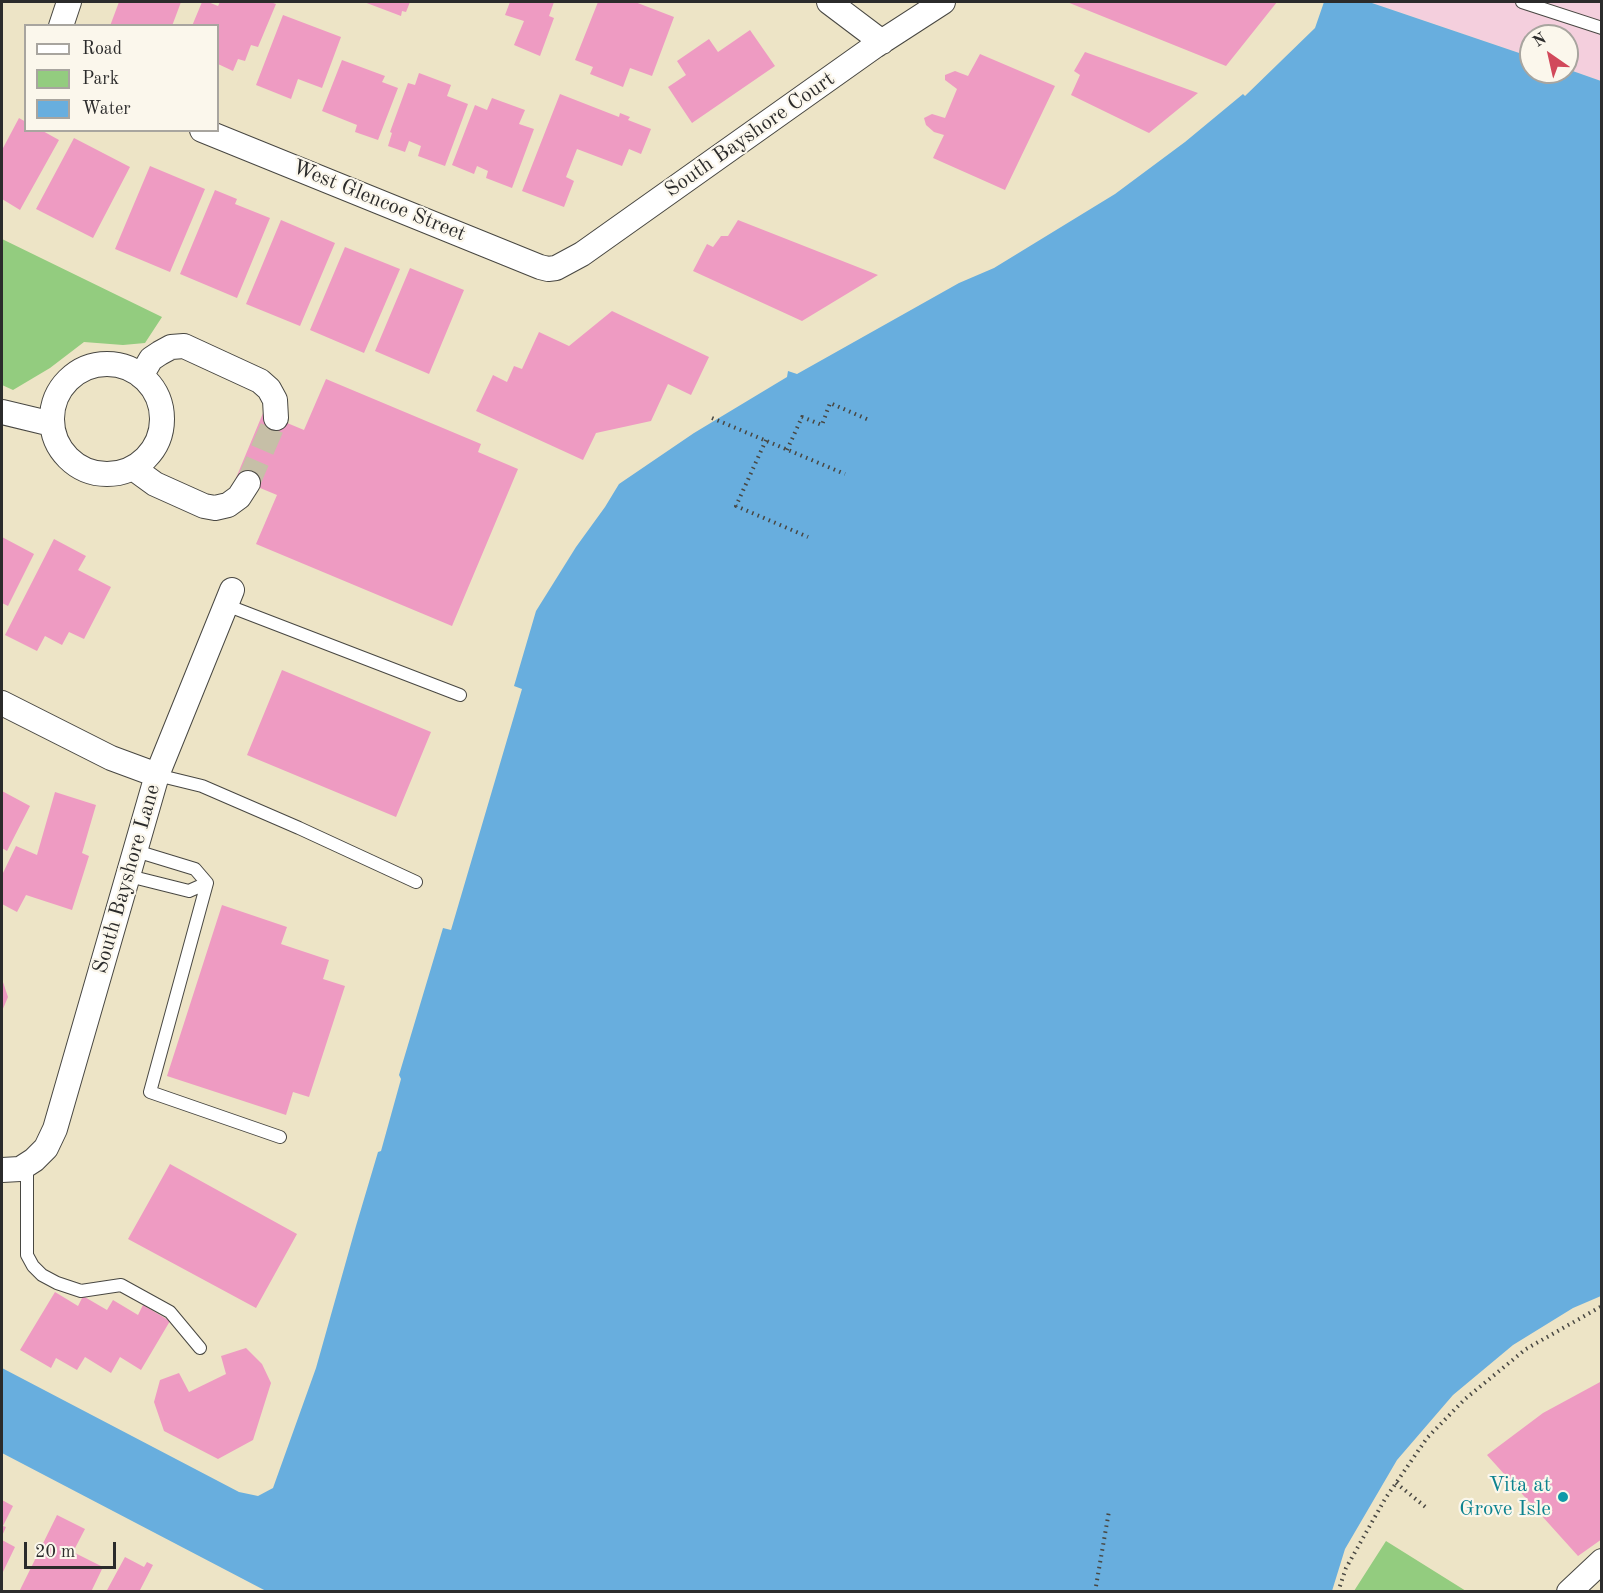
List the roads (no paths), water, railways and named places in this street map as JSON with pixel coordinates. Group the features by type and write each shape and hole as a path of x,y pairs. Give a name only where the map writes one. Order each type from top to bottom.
{"street":[{"path":"62,24 69,2"},
{"path":"829,2 882,42"},
{"name":"South Bayshore Court","path":"556,268 582,254 882,42 943,2"},
{"name":"West Glencoe Street","path":"207,132 540,267 556,268"},
{"path":"141,376 151,359 171,347 184,346 260,381 269,389 275,400 276,418"},
{"path":"102,365 129,369 141,376 151,386 157,398 162,424 153,450 133,468 118,473 103,474 88,471 74,463 59,446 52,424 57,396 65,384 82,371 102,365"},
{"path":"2,412 52,424"},
{"path":"133,468 155,484 204,506 215,508 228,506 239,497 248,483"},
{"name":"South Bayshore Lane","path":"27,1166 40,1156 55,1129 157,775 229,598"},
{"path":"2,703 111,758 157,775"},
{"path":"2,1170 12,1171 27,1166"},
{"path":"1569,1592 1602,1561"}],"lane":[{"path":"1523,2 1602,28"},
{"path":"229,598 460,695"},
{"path":"157,775 202,786 416,882"},
{"path":"136,851 195,869 207,883"},
{"path":"129,876 189,891 207,883"},
{"path":"207,883 150,1092 280,1137"},
{"path":"27,1166 27,1255 33,1266 42,1275 57,1283 81,1291 121,1285 170,1312 200,1348"}],"water":[{"path":"1324,2 1369,2 1519,53 1519,84 1579,84 1579,73 1601,81 1601,1296 1573,1308 1513,1345 1453,1395 1397,1460 1345,1549 1332,1591 266,1591 2,1453 2,1368 239,1492 258,1496 273,1488 316,1368 378,1152 381,1151 401,1079 399,1075 443,928 451,930 522,689 514,686 536,611 619,484 694,433 787,377 788,371 797,374 959,283 994,268 1115,194 1185,142 1243,94 1245,96 1315,28"}],"tunnel":[{"path":"248,483 276,418"}],"place":[{"name":"Vita at Grove Isle","path":"1563,1497"}]}
